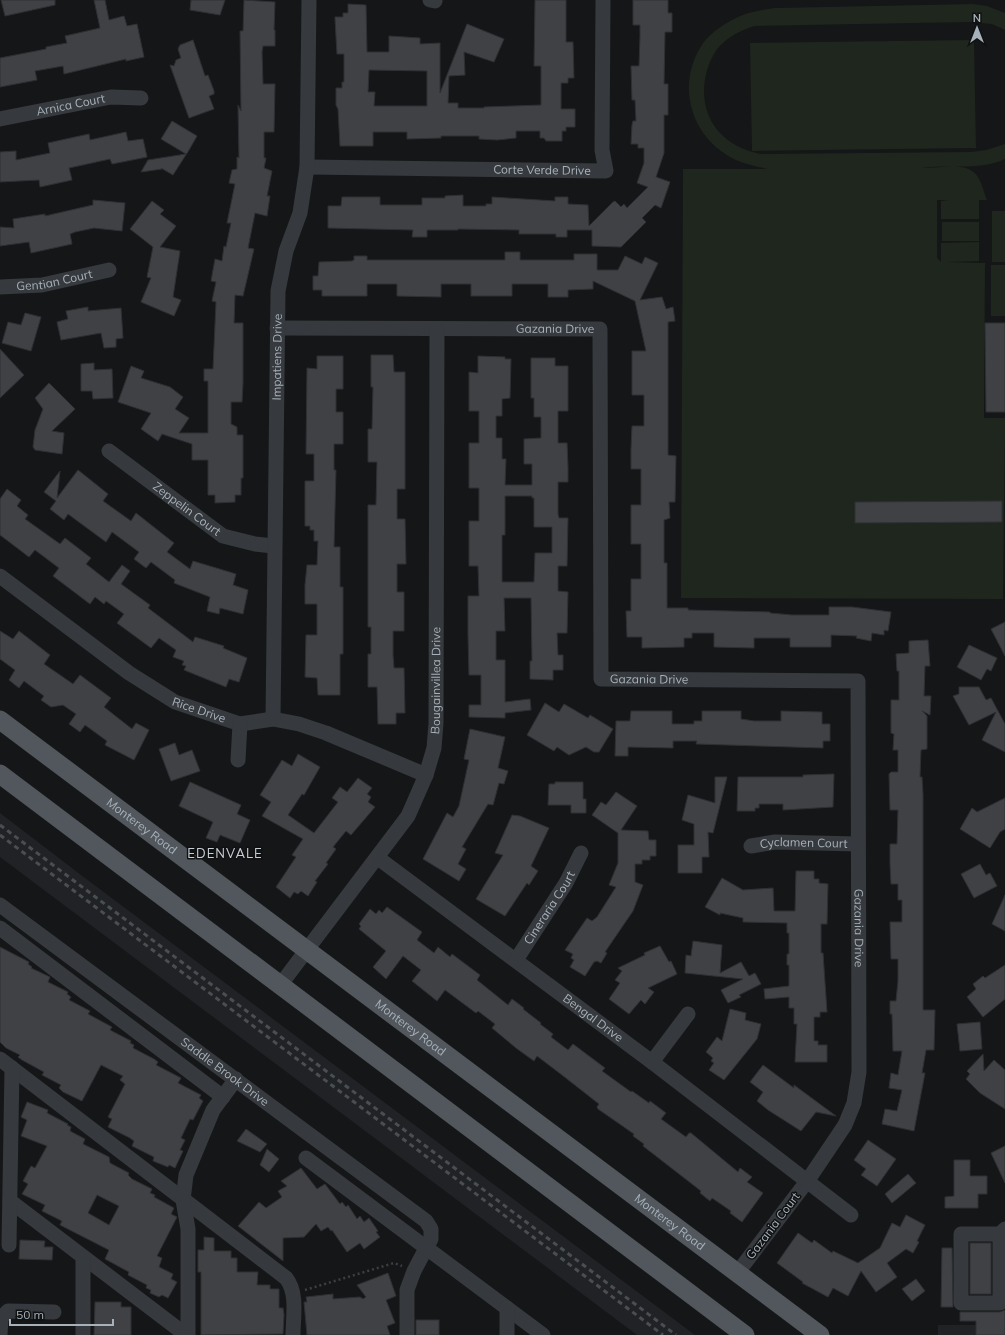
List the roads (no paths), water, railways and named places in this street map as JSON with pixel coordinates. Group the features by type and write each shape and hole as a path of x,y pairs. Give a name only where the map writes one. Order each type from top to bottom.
{"main road":[{"name":"Monterey Road","path":"0,720 820,1335"},
{"path":"0,774 281,984 745,1335"}],"street":[{"name":"Impatiens Drive","path":"273,719 273,546 278,291 286,251 300,213 307,167 309,0"},
{"name":"Corte Verde Drive","path":"307,167 606,171 602,150 603,0"},
{"name":"Arnica Court","path":"0,119 111,97 141,98"},
{"name":"Gentian Court","path":"0,287 42,285 109,270"},
{"name":"Gazania Drive","path":"277,328 600,329 601,679 858,681 859,1072 854,1103 845,1125 808,1180"},
{"name":"Bougainvillea Drive","path":"281,984 378,858 408,816 426,775 434,748 436,722 437,329"},
{"name":"Zeppelin Court","path":"109,451 224,536 256,544 273,546"},
{"name":"Rice Drive","path":"0,576 129,673 174,702 240,724 273,719 299,724 326,732 426,775"},
{"path":"238,760 240,724"},
{"name":"Cyclamen Court","path":"751,846 775,842 858,844"},
{"name":"Cineraria Court","path":"516,960 566,883 580,853"},
{"name":"Bengal Drive","path":"378,858 652,1062 808,1180 851,1215"},
{"name":"Saddle Brook Drive","path":"0,905 426,1221 431,1229 431,1239 414,1271 407,1290 407,1335"},
{"path":"0,928 223,1097"},
{"path":"652,1062 688,1014"},
{"path":"6,1063 286,1278 292,1285 294,1335"},
{"path":"6,1063 10,1201 9,1245"},
{"path":"187,1335 188,1229 183,1200 186,1174 213,1110 236,1079"},
{"path":"306,1158 543,1335"},
{"name":"Gazania Court","path":"738,1272 808,1180"},
{"path":"10,1201 187,1335"},
{"path":"1002,1232 1000,1303 961,1303 961,1234 1002,1232"},
{"path":"83,1257 83,1335"},
{"path":"507,1308 507,1335"},
{"path":"0,1335 1,1318 8,1311 54,1312"}],"railway":[{"path":"0,825 676,1335"},
{"path":"0,835 663,1335"}],"district":[{"name":"EDENVALE","path":"225,853"}]}
